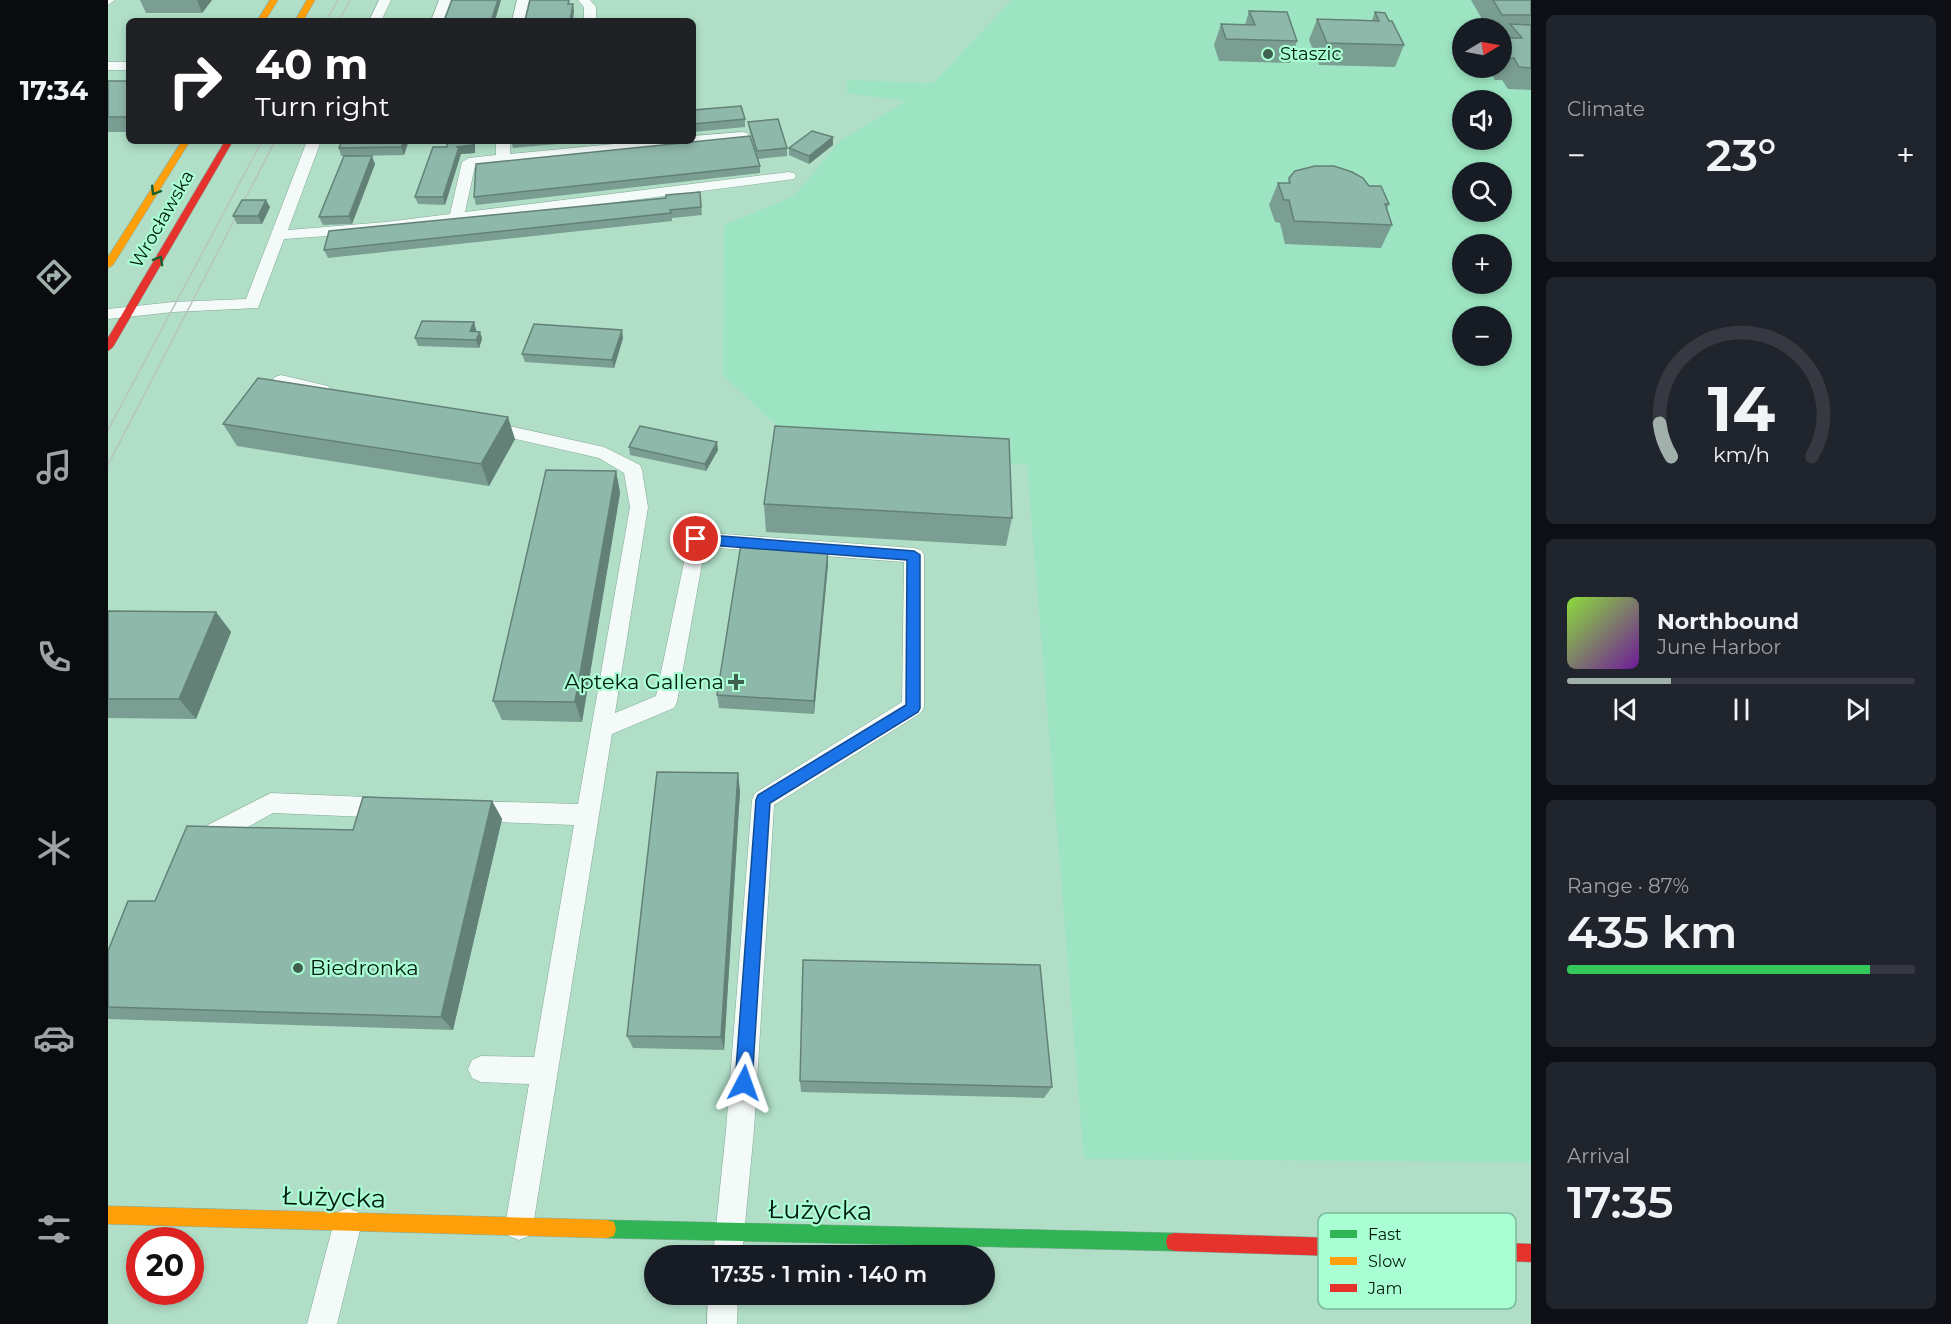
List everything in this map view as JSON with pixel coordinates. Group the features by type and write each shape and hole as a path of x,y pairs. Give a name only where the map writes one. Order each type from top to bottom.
{"street":[{"path":"263,18 274,0"},
{"path":"301,18 311,0"},
{"name":"Wrocławska","path":"108,265 184,144"},
{"name":"Wrocławska","path":"108,347 227,144"},
{"name":"Łużycka","path":"108,1215 519,1226 728,1244 948,1236 1318,1247"},
{"name":"Łużycka","path":"1516,1253 1531,1253"}],"lane":[{"path":"376,18 385,0"},
{"path":"438,18 445,0"},
{"path":"519,18 523,0"},
{"path":"584,0 590,7 590,18"},
{"path":"108,66 126,66"},
{"path":"696,141 742,136"},
{"path":"108,314 173,306 252,304 313,144"},
{"path":"503,144 503,160"},
{"path":"457,217 469,162 662,144"},
{"path":"279,235 386,227 789,176"},
{"path":"281,381 339,394"},
{"path":"465,422 603,453 633,470 639,507 519,1226"},
{"path":"603,728 666,702 696,539 914,555 913,708 763,800 740,1130 728,1244"},
{"path":"184,850 271,803 412,808"},
{"path":"447,810 588,815"},
{"path":"481,1069 546,1071"},
{"path":"322,1324 348,1222"},
{"path":"722,1324 723,1305"}],"shaded area":[{"path":"1012,0 1531,0 1531,1162 1084,1159 1027,465 789,437 723,375 724,225 794,196 841,140 906,101 847,93 847,80 933,83"}],"building":[{"path":"452,0 498,0 492,18 445,18"},
{"path":"530,0 569,0 568,4 573,4 571,18 526,18"},
{"path":"1493,0 1531,0 1531,15 1502,15"},
{"path":"1249,11 1287,12 1297,41 1226,39 1221,24 1255,25"},
{"path":"1375,12 1385,13 1389,21 1392,21 1404,45 1327,43 1317,19 1379,21"},
{"path":"1512,24 1531,25 1531,68 1519,67 1512,58 1512,38 1522,38"},
{"path":"108,81 126,81 126,117 108,117"},
{"path":"741,106 745,119 696,124 696,110"},
{"path":"778,119 787,148 757,151 748,122"},
{"path":"812,131 833,137 809,156 789,148"},
{"path":"750,136 760,166 474,197 476,164 672,144 696,144 696,142"},
{"path":"341,144 402,144 401,147 339,148"},
{"path":"447,144 473,144 456,147 459,147 443,197 415,197 433,147 447,147"},
{"path":"344,156 372,156 349,216 319,217"},
{"path":"1315,166 1334,166 1363,178 1369,186 1381,186 1389,204 1385,204 1392,225 1294,221 1289,200 1284,200 1278,183 1290,183 1289,178 1295,171"},
{"path":"700,192 701,207 670,210 671,213 324,250 329,231 666,198 666,195"},
{"path":"242,200 266,200 258,216 233,216"},
{"path":"422,321 474,322 470,331 480,332 476,340 415,338"},
{"path":"534,324 622,330 612,360 522,354"},
{"path":"258,378 508,417 481,464 223,424"},
{"path":"640,426 717,442 705,464 629,447"},
{"path":"775,426 1009,439 1012,518 764,504"},
{"path":"546,470 616,471 575,702 493,701"},
{"path":"741,544 828,550 814,701 717,695"},
{"path":"108,611 216,612 179,699 108,699"},
{"path":"657,772 738,773 721,1037 627,1036"},
{"name":"Biedronka","path":"363,797 492,801 441,1017 108,1007 108,951 128,901 155,901 187,826 353,830"},
{"path":"803,960 1040,965 1052,1087 800,1081"}],"tram line":[{"path":"328,18 338,0"},
{"path":"341,18 350,0"},
{"path":"108,430 260,144"},
{"path":"108,465 273,144"}],"traffic: fast":[{"path":"607,1229 1175,1242"}],"traffic: slow":[{"path":"263,18 274,0"},
{"path":"301,18 311,0"},
{"path":"108,265 184,144"},
{"path":"108,1215 607,1229"}],"traffic: jam":[{"path":"108,347 227,144"},
{"path":"1175,1242 1318,1246"},
{"path":"1516,1253 1531,1253"}],"place":[{"name":"Staszic","path":"1268,54"},
{"name":"Apteka Gallena","path":"736,682"},
{"name":"Biedronka","path":"298,968"}],"route":[{"path":"696,539 914,555 913,708 763,800 744,1083"}]}
